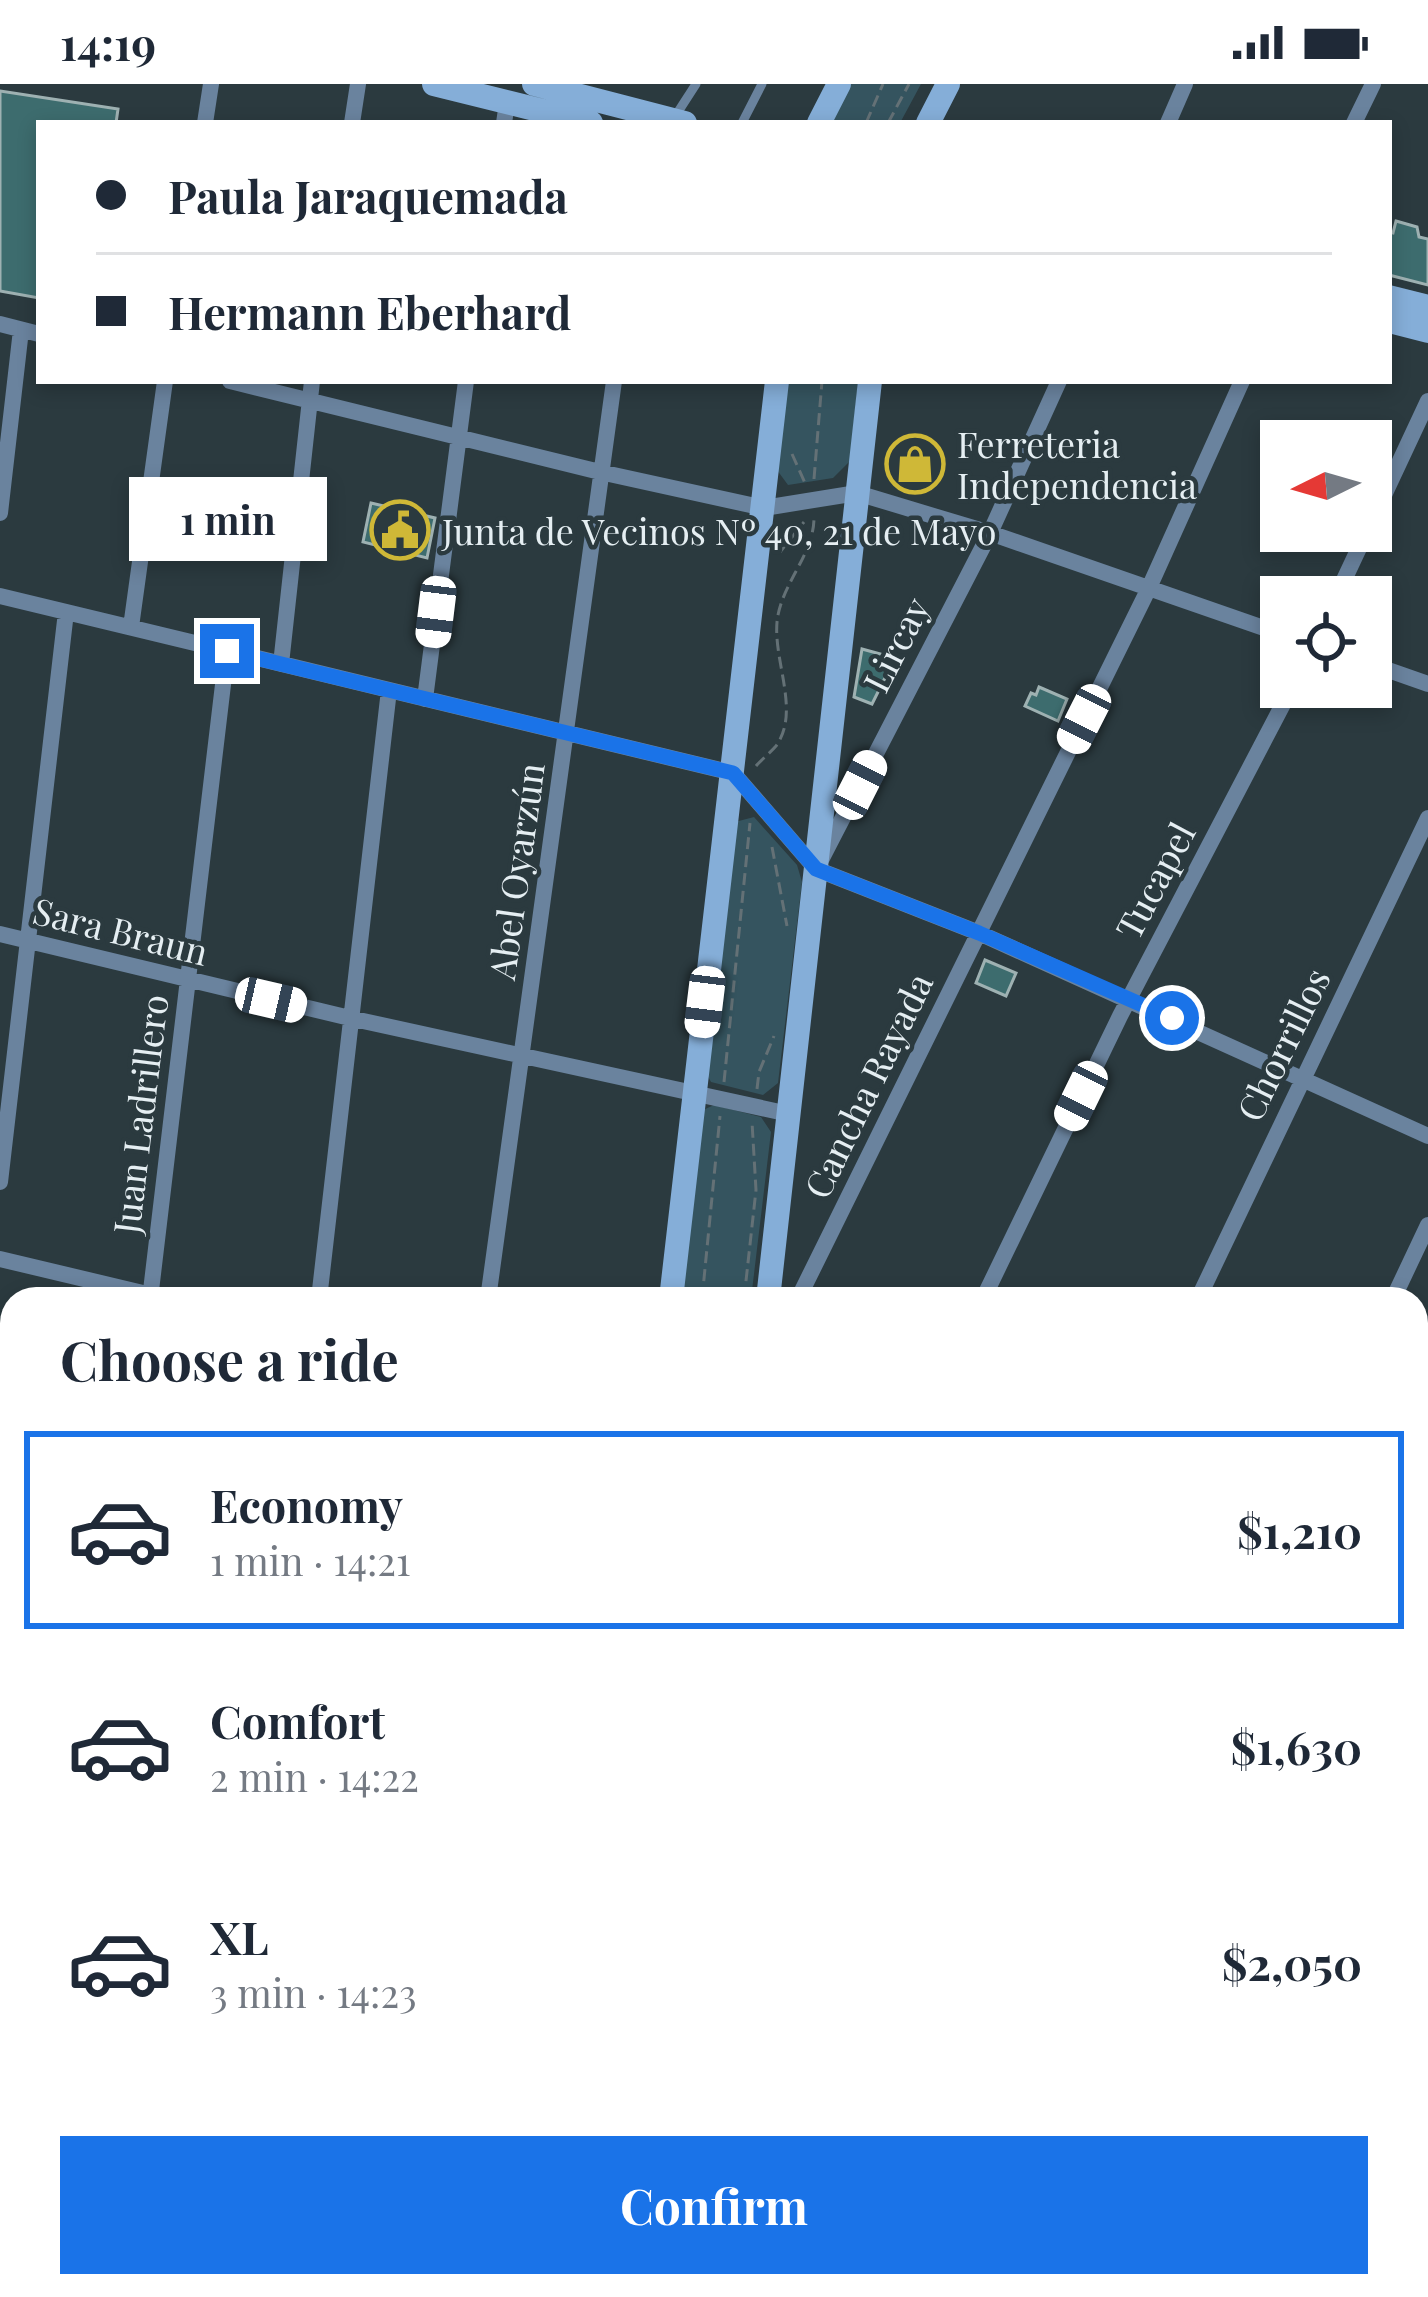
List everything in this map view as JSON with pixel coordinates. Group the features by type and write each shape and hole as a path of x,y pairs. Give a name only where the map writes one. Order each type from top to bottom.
{"main road":[{"path":"434,84 506,113 565,120"},
{"path":"534,84 675,120"},
{"path":"821,120 839,84"},
{"path":"930,120 948,84"},
{"path":"1392,298 1428,307"},
{"path":"1392,322 1428,332"},
{"path":"671,1287 777,384"},
{"path":"769,1287 870,384"}],"street":[{"path":"205,120 211,84"},
{"path":"352,120 358,84"},
{"path":"1169,120 1185,84"},
{"path":"1355,120 1372,84"},
{"path":"0,324 30,332 0,513"},
{"path":"131,627 165,384"},
{"path":"242,384 764,508 857,493 990,533 1260,627"},
{"path":"280,664 312,384"},
{"path":"425,699 466,384"},
{"name":"Abel Oyarzún","path":"490,1287 614,384"},
{"name":"Lircay","path":"816,869 990,533 1058,384"},
{"name":"Cancha Rayada","path":"804,1287 1148,590 1241,384"},
{"path":"1392,478 1428,401"},
{"path":"0,596 733,773 816,869 979,933 1428,1136"},
{"path":"0,1182 66,612"},
{"name":"Juan Ladrillero","path":"157,1287 227,651"},
{"path":"1392,671 1428,684"},
{"path":"321,1287 389,690"},
{"name":"Tucapel","path":"989,1287 1129,999 1281,708"},
{"name":"Chorrillos","path":"1204,1287 1428,818"},
{"name":"Sara Braun","path":"0,934 354,1019 788,1114"},
{"path":"1399,1287 1428,1225"},
{"path":"0,1258 113,1287"}],"lane":[{"path":"679,120 696,84"},
{"path":"744,120 762,84"}],"path":[{"path":"867,120 883,84"},
{"path":"890,120 909,84"},
{"path":"703,1287 756,765 778,744 787,717 778,617 792,575 814,538 822,384"}],"shaded area":[{"path":"845,84 921,84 902,120 827,120"},
{"path":"786,384 858,384 850,461 833,478 788,485 777,470"},
{"path":"754,817 797,865 802,882 778,1083 763,1095 711,1082 703,1067 735,822"},
{"path":"714,1105 761,1117 771,1132 752,1287 681,1287 701,1111"}],"building":[{"path":"0,91 118,109 116,120 36,120 36,297 0,291"},
{"path":"1396,221 1417,227 1419,237 1428,239 1428,285 1392,276"},
{"name":"Junta de Vecinos Nº 40, 21 de Mayo","path":"371,503 435,518 427,558 363,542"},
{"path":"862,649 895,658 872,704 854,697"},
{"path":"1039,687 1067,699 1058,721 1025,706"},
{"path":"985,960 1016,973 1006,996 976,983"}],"place":[{"name":"Ferreteria Independencia","path":"915,464"},
{"name":"Junta de Vecinos Nº 40, 21 de Mayo","path":"400,530"}],"route":[{"path":"227,651 733,773 816,869 979,933 1172,1018"}]}
